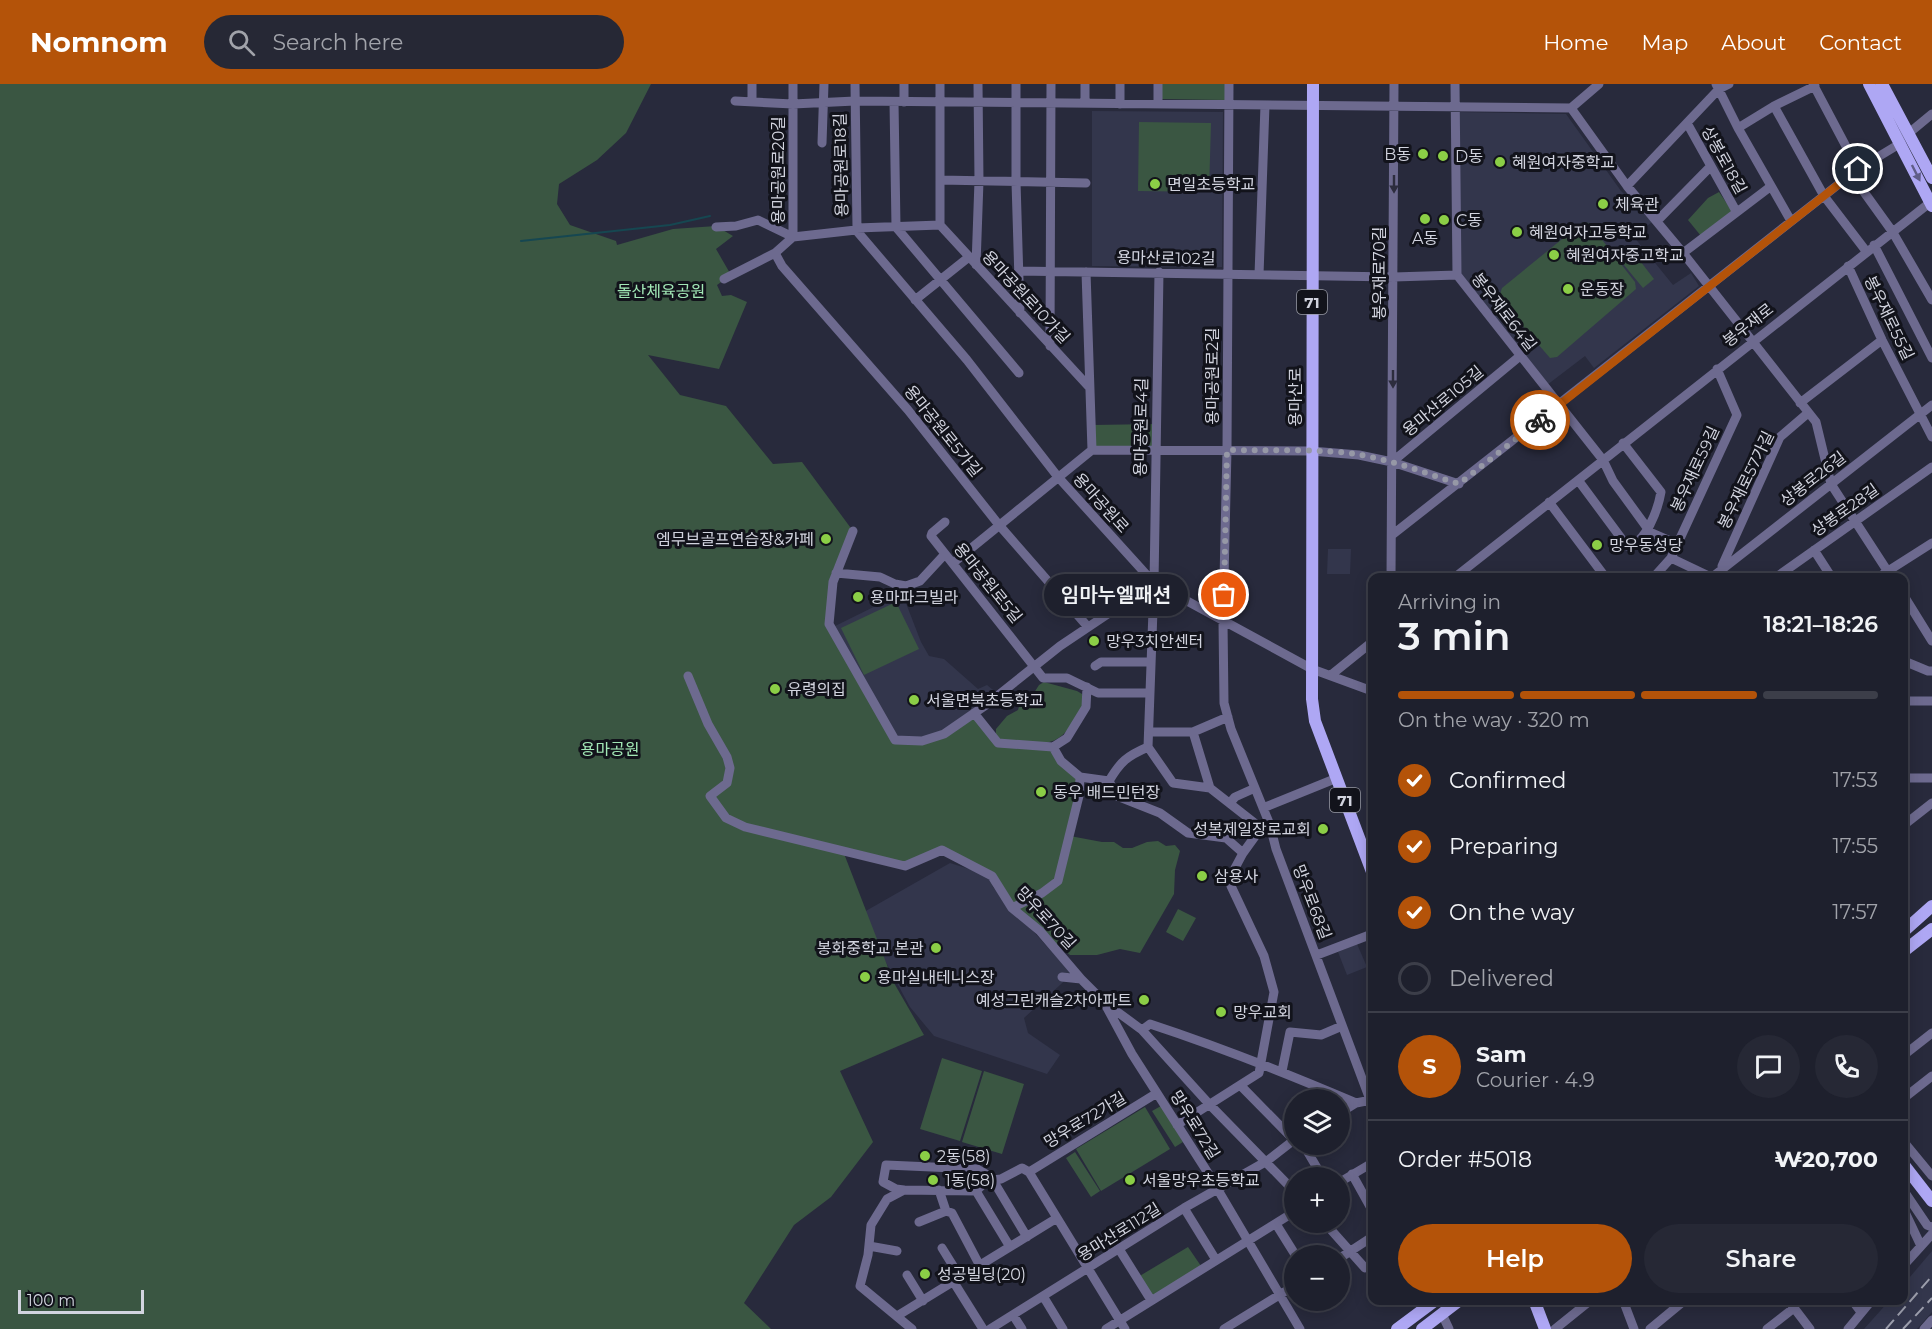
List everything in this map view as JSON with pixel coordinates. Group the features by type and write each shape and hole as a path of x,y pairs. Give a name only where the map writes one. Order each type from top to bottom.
{"main road":[{"name":"용마산로","path":"1314,84 1311,452 1312,699 1316,721 1368,861"},
{"path":"1869,84 1931,203"},
{"path":"1882,84 1932,178"},
{"path":"1908,927 1932,906"},
{"path":"1908,948 1932,929"},
{"path":"1908,1170 1932,1201"},
{"path":"1397,1329 1429,1305"},
{"path":"1422,1329 1454,1305"},
{"path":"1536,1305 1545,1329"}],"street":[{"path":"752,84 752,101"},
{"name":"용마공원로20길","path":"793,84 793,237"},
{"path":"822,143 824,84"},
{"name":"용마공원로18길","path":"855,84 856,229"},
{"path":"904,84 899,102 897,227 1019,373"},
{"path":"716,227 736,226 758,220 793,237 856,229 940,225 940,84"},
{"path":"976,265 979,181 978,84"},
{"path":"1016,84 1020,313"},
{"path":"1050,346 1051,84"},
{"path":"1085,84 1085,103"},
{"path":"1120,84 1120,104"},
{"path":"1158,84 1158,103"},
{"name":"용마공원로2길","path":"1223,622 1227,450 1229,84"},
{"name":"봉우재로70길","path":"1391,573 1394,84"},
{"name":"봉우재로64길","path":"1455,84 1457,275 1558,406 1603,460 1613,481 1647,530"},
{"path":"735,102 793,104 855,101 1158,103 1571,108 1599,84"},
{"name":"상봉로18길","path":"1627,186 1718,87 1729,84"},
{"path":"1738,128 1814,85 1855,172 1932,300"},
{"path":"1718,87 1738,128 1791,222"},
{"path":"1259,274 1265,105"},
{"path":"1774,106 1824,196 1870,248 1932,358"},
{"path":"1571,108 1627,186 1683,253 1816,422 1831,484 1889,573"},
{"path":"1909,133 1932,114"},
{"name":"상봉로18길","path":"1687,123 1736,212"},
{"path":"1392,535 1855,172 1900,143"},
{"path":"1657,221 1711,166"},
{"path":"940,180 1086,183"},
{"path":"1683,253 1770,187"},
{"name":"봉우재로","path":"1460,573 1870,248 1931,203"},
{"name":"용마공원로10가길","path":"940,225 1090,388"},
{"name":"용마공원로","path":"856,229 967,360 1058,477 1154,583 1312,669"},
{"path":"724,279 775,253 793,237"},
{"name":"용마공원로5가길","path":"775,253 782,266 908,410 999,525 1088,627"},
{"path":"915,300 969,257"},
{"name":"봉우재로55길","path":"1848,266 1882,340 1932,437"},
{"name":"용마산로102길","path":"1018,271 1394,277 1457,275"},
{"path":"1086,272 1092,450"},
{"name":"용마공원로4길","path":"1148,747 1154,583 1159,272"},
{"path":"1800,403 1882,340"},
{"name":"용마산로105길","path":"1392,462 1520,357"},
{"name":"봉우재로59길","path":"1658,573 1671,558 1737,415 1717,369"},
{"name":"상봉로26길","path":"1716,573 1932,405"},
{"name":"봉우재로57가길","path":"1721,569 1780,437 1808,412"},
{"path":"1578,480 1627,546 1641,539 1647,530 1661,492 1623,443"},
{"path":"953,563 1092,450 1227,450 1359,454 1392,462 1459,484"},
{"name":"상봉로28길","path":"1782,573 1932,467"},
{"path":"1550,502 1600,573"},
{"name":"용마공원로5길","path":"945,522 931,535 1034,665"},
{"path":"1647,530 1677,544"},
{"path":"853,531 836,573 829,624 895,740 922,741 944,734 1034,665 1154,583"},
{"path":"1891,573 1932,543"},
{"path":"1814,550 1829,573"},
{"path":"836,573 880,577 900,586 910,586 920,581 945,554"},
{"name":"상봉로26길","path":"1671,558 1703,573"},
{"path":"1908,602 1932,641"},
{"name":"망우로68길","path":"1223,622 1224,703 1228,717 1263,808 1265,827 1276,849 1368,1092"},
{"path":"1331,675 1368,645"},
{"path":"1095,666 1103,662 1151,662"},
{"path":"1908,663 1932,671"},
{"path":"1034,665 1044,678 1067,678 1101,693 1150,693"},
{"path":"1312,669 1368,689"},
{"name":"망우로70길","path":"688,676 708,724 727,757 729,771 727,783 710,796 726,818 745,827 905,866 942,850 992,876 1012,908 1040,931 1080,979 1104,1002 1142,1030 1210,1105 1284,1180"},
{"path":"974,713 998,744 1053,747 1069,736 1078,722 1086,707 1087,687"},
{"path":"1908,701 1932,701"},
{"path":"1149,732 1193,732 1228,717"},
{"path":"1193,732 1210,788"},
{"path":"1053,747 1061,761 1080,777 1109,781"},
{"path":"1109,781 1117,767 1129,755 1148,747 1173,783 1210,788 1265,827 1235,868 1231,886 1264,956 1274,992 1261,1065 1258,1075 1178,1125"},
{"path":"1012,908 1042,893 1058,881 1079,796 1080,777"},
{"path":"1263,808 1337,778"},
{"path":"1908,778 1932,778"},
{"path":"1109,781 1117,796 1160,813 1188,833 1226,838 1244,853"},
{"path":"1230,803 1235,797 1255,788"},
{"path":"1908,822 1932,802"},
{"path":"1317,955 1368,936"},
{"path":"1062,977 1080,979"},
{"name":"망우로72길","path":"1104,1002 1132,1054 1208,1173 1300,1329"},
{"path":"1142,1030 1150,1024 1194,1038 1282,1071 1356,1103 1368,1102"},
{"path":"1282,1071 1290,1032 1321,1035 1342,1026"},
{"path":"1908,1052 1932,1033"},
{"path":"1908,1095 1932,1076"},
{"name":"용마산로112길","path":"1241,1086 1284,1130"},
{"name":"망우로72가길","path":"992,1178 1001,1179 1022,1168 1029,1172 1158,1093"},
{"path":"1350,1107 1356,1103"},
{"path":"1908,1147 1932,1176"},
{"name":"용마산로112길","path":"990,1329 1184,1208 1267,1161 1284,1148"},
{"path":"1911,1151 1932,1167"},
{"path":"992,1178 976,1191 904,1190 896,1189 883,1182 886,1165 977,1169 992,1178 1027,1237"},
{"path":"1368,1165 1352,1174 1368,1203"},
{"path":"1029,1172 1122,1325"},
{"path":"1199,1179 1208,1173"},
{"path":"904,1190 887,1199 872,1225 860,1286 912,1329"},
{"path":"939,1190 946,1211 952,1214 980,1266"},
{"path":"976,1191 1010,1247"},
{"path":"1908,1197 1928,1225 1932,1227"},
{"path":"1184,1208 1216,1260"},
{"path":"919,1222 946,1211"},
{"path":"897,1316 1057,1218"},
{"path":"1908,1218 1921,1246"},
{"path":"1106,1329 1122,1325 1150,1300 1284,1219"},
{"path":"1276,1224 1289,1245"},
{"path":"1334,1233 1365,1268"},
{"path":"1908,1261 1932,1234"},
{"path":"1351,1251 1368,1242"},
{"path":"869,1246 897,1251"},
{"path":"942,1248 982,1329"},
{"path":"1119,1249 1150,1300"},
{"path":"1087,1269 1091,1255"},
{"path":"907,1275 923,1300"},
{"path":"1224,1329 1284,1292"},
{"path":"1043,1296 1063,1329"},
{"path":"1555,1329 1585,1305"},
{"path":"1625,1305 1634,1329"},
{"path":"1650,1329 1679,1305"},
{"path":"1767,1329 1790,1305"},
{"path":"1792,1305 1810,1329"},
{"path":"1856,1305 1861,1312"},
{"path":"1848,1329 1867,1305"},
{"path":"1442,1314 1449,1329"},
{"path":"1013,1315 1022,1329"},
{"path":"1924,1329 1932,1320"}],"shaded area":[{"path":"1092,111 1223,112 1222,267 1092,266"},
{"name":"혜원여자중고학교","path":"1457,112 1566,114 1621,191 1652,222 1634,237 1673,285 1691,273 1699,286 1594,368 1585,356 1547,385 1460,273"},
{"path":"1328,549 1351,549 1350,574 1327,574"},
{"name":"서울면북초등학교","path":"902,593 921,642 929,656 944,659 978,689 987,685 998,694 944,734 895,740 831,628"},
{"path":"950,863 992,876 993,887 1072,974 1024,1018 1028,1033 1060,1055 1047,1074 934,1036 910,1007 884,959 864,912"},
{"path":"1357,944 1367,967 1347,975 1338,952"},
{"path":"1932,1251 1932,1312 1917,1329 1864,1329 1885,1305 1908,1305 1908,1279"}],"green space":[{"path":"0,84 651,84 626,133 597,160 559,184 557,204 570,225 616,241 617,245 673,229 716,226 733,236 716,249 731,275 717,285 722,296 731,295 747,302 719,369 648,355 680,395 726,406 773,464 802,462 853,531 833,582 829,624 894,740 922,741 974,713 998,743 1053,747 1080,777 1070,836 1114,842 1123,848 1158,841 1166,846 1175,845 1180,851 1175,870 1174,894 1140,953 1120,949 1097,955 1070,955 1012,908 991,876 942,850 905,866 843,851 894,983 924,1035 840,1071 873,1142 831,1197 794,1225 744,1303 771,1329 0,1329"},
{"path":"1160,84 1225,84 1225,100 1160,99"},
{"path":"1139,122 1211,123 1209,192 1138,191"},
{"path":"1719,192 1732,211 1701,236 1688,220 1708,198"},
{"name":"운동장","path":"1583,222 1589,223 1635,282 1636,289 1557,357 1550,358 1502,302 1500,294 1502,288"},
{"path":"1631,249 1654,279 1643,288 1619,259"},
{"path":"1156,424 1155,449 1093,450 1092,425"},
{"path":"896,602 919,649 864,675 841,628"},
{"path":"1044,682 1082,694 1080,712 1074,721 1059,738 1051,742 1033,744 1001,741 996,734 996,729 1007,716 1018,710 1022,696 1032,696 1039,685"},
{"path":"1178,909 1196,918 1183,941 1166,932"},
{"path":"942,1058 982,1071 960,1141 920,1129"},
{"path":"984,1071 1024,1084 1002,1154 962,1142"},
{"path":"1161,1106 1183,1142 1175,1147 1152,1111"},
{"path":"1145,1107 1170,1149 1101,1191 1076,1149"},
{"path":"1075,1152 1100,1191 1091,1197 1066,1158"},
{"path":"1188,1247 1201,1266 1150,1297 1138,1277"}],"waterway":[{"path":"521,241 670,225 710,216"}],"railway":[{"path":"1908,1304 1932,1276"},
{"path":"1903,1329 1932,1298"},
{"path":"1886,1329 1907,1305"}],"way so far":[{"path":"1224,595 1227,450 1359,454 1392,462 1459,484 1540,420"}],"place":[{"name":"B동","path":"1423,154"},
{"name":"D동","path":"1443,156"},
{"name":"혜원여자중학교","path":"1500,162"},
{"name":"면일초등학교","path":"1155,184"},
{"name":"체육관","path":"1603,204"},
{"name":"A동","path":"1425,219"},
{"name":"C동","path":"1444,220"},
{"name":"혜원여자고등학교","path":"1517,232"},
{"name":"혜원여자중고학교","path":"1554,255"},
{"name":"운동장","path":"1568,289"},
{"name":"엠무브골프연습장&카페","path":"826,539"},
{"name":"망우동성당","path":"1597,545"},
{"name":"임마누엘패션","path":"1224,595"},
{"name":"용마파크빌라","path":"858,597"},
{"name":"망우3치안센터","path":"1094,641"},
{"name":"유령의집","path":"775,689"},
{"name":"서울면북초등학교","path":"914,700"},
{"name":"동우 배드민턴장","path":"1041,792"},
{"name":"성복제일장로교회","path":"1323,829"},
{"name":"삼용사","path":"1202,876"},
{"name":"봉화중학교 본관","path":"936,948"},
{"name":"용마실내테니스장","path":"865,977"},
{"name":"예성그린캐슬2차아파트","path":"1144,1000"},
{"name":"망우교회","path":"1221,1012"},
{"name":"2동(58)","path":"925,1156"},
{"name":"1동(58)","path":"933,1180"},
{"name":"서울망우초등학교","path":"1130,1180"},
{"name":"성공빌딩(20)","path":"925,1274"}],"route":[{"path":"1540,420 1858,169"}],"park label":[{"name":"돌산체육공원","path":"661,291"},
{"name":"용마공원","path":"610,749"}]}
